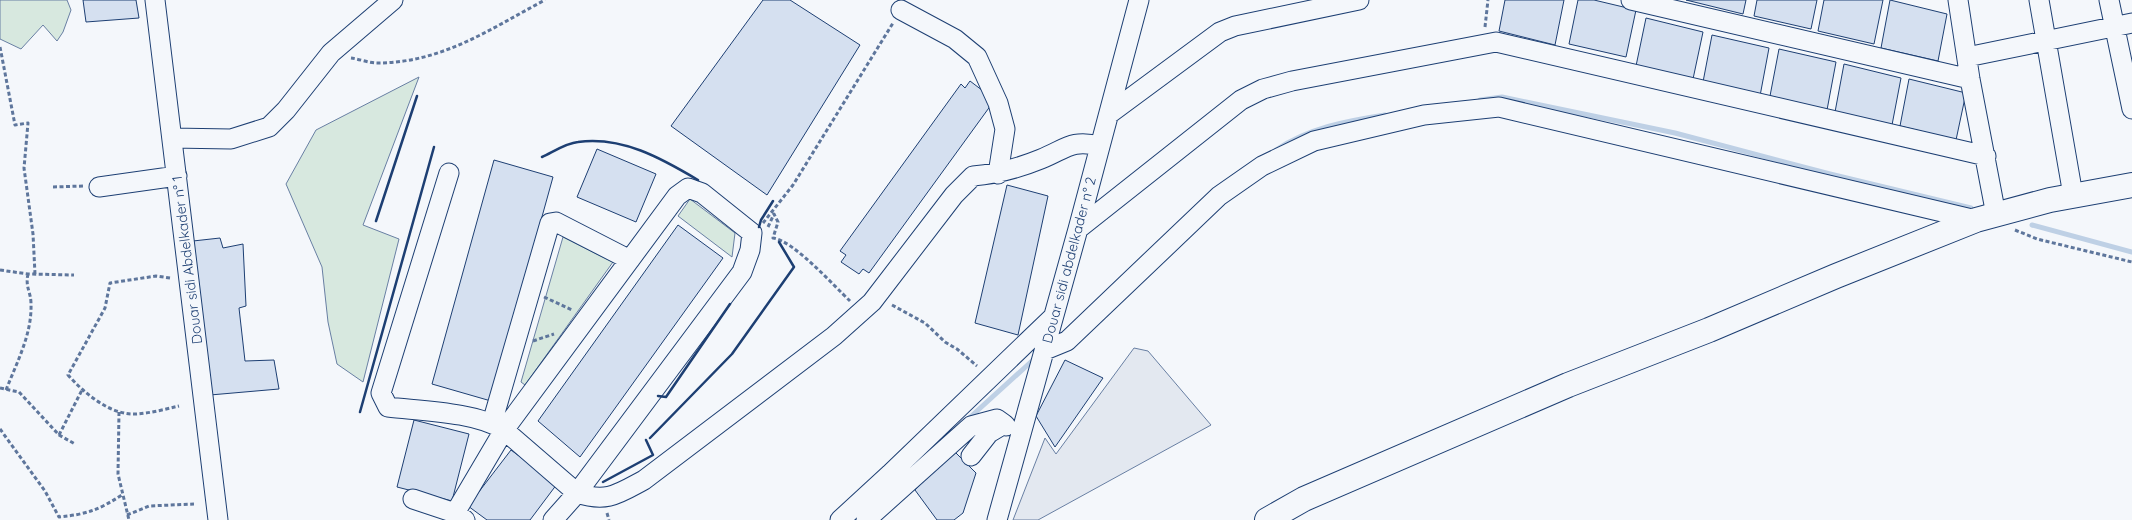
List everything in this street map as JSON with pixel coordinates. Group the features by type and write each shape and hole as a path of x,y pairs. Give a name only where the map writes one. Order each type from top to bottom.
{"main road":[{"path":"1267,520 1304,499 1568,385 1709,330 1836,276 1986,218 2073,195 2132,184"}],"street":[{"name":"Douar sidi Abdelkader n° 1","path":"155,0 218,520"},
{"path":"172,138 231,139 270,127 331,54 393,0"},
{"name":"Douar sidi abdelkader n° 2","path":"997,520 1045,350 1052,318 1078,229 1139,0"},
{"path":"1109,114 1220,32 1235,26 1359,0"},
{"path":"1631,0 1970,79"},
{"path":"2039,0 2073,195"},
{"path":"2108,0 2132,109"},
{"path":"1045,350 1067,341 1219,196 1262,166 1314,141 1424,115 1499,107 1986,218 1986,156 1956,1"},
{"path":"901,10 955,39 977,57 998,103 1005,129 998,174"},
{"path":"1967,57 2132,23"},
{"path":"1078,229 1241,100 1263,89 1292,81 1496,42 1986,156"},
{"path":"449,172 381,393 388,407 470,418 498,426 586,496 614,496 644,480 834,336 872,302 954,195 973,176 998,174 1042,159 1065,146 1084,142 1100,146"},
{"path":"99,187 177,176"},
{"path":"498,426 630,260 677,196 688,188 702,193 760,231 750,250 742,272 586,496 553,520"},
{"path":"413,499 460,517 498,426 550,223 556,222 630,260"},
{"path":"840,520 1052,318"},
{"path":"866,520 971,426 997,420 1004,424 1018,444"},
{"path":"971,456 989,433 1004,424"}],"path":[{"path":"331,54 376,63 415,60 449,51 545,0"},
{"path":"760,231 793,185 901,10"},
{"path":"0,47 15,125 28,123 24,168 33,234 36,274"},
{"path":"53,187 99,187"},
{"path":"760,231 774,214 778,222 773,238 779,239 795,249 854,304 885,301 925,323 972,363 986,370 1003,364"},
{"path":"1986,218 2037,239 2132,262"},
{"path":"0,270 28,274 74,274"},
{"path":"6,390 27,335 31,303 26,284 28,274"},
{"path":"170,278 156,276 110,283 105,308 68,375 82,390 119,412 136,414 179,406"},
{"path":"541,295 580,314"},
{"path":"528,343 561,331"},
{"path":"0,388 19,392 58,436 75,444"},
{"path":"58,436 82,390"},
{"path":"119,412 118,474 129,520"},
{"path":"0,429 41,484 58,519 98,510 122,496"},
{"path":"127,515 149,506 194,504"}],"shaded area":[{"path":"0,0 67,0 71,10 63,32 57,41 43,25 21,49 0,39"},
{"path":"419,77 363,225 399,239 363,382 337,364 328,322 322,267 286,184 316,130"},
{"path":"690,199 735,233 732,257 678,216"},
{"path":"563,237 613,262 525,385 521,382"},
{"path":"1134,348 1148,351 1211,425 1038,520 1013,520 1045,438 1056,454"}],"building":[{"path":"83,0 136,0 139,18 86,22"},
{"path":"763,0 790,0 860,45 767,195 671,126"},
{"path":"1505,0 1564,0 1555,45 1499,31"},
{"path":"1578,0 1594,0 1636,10 1626,57 1569,44"},
{"path":"1686,0 1746,0 1743,14"},
{"path":"1757,0 1817,0 1811,29 1754,16"},
{"path":"1824,0 1883,0 1874,44 1818,31"},
{"path":"1890,0 1947,14 1938,61 1881,48"},
{"path":"1646,18 1703,32 1693,79 1636,66"},
{"path":"1712,35 1769,48 1760,96 1703,82"},
{"path":"1779,49 1836,62 1827,110 1770,96"},
{"path":"1844,64 1901,78 1892,125 1835,112"},
{"path":"1909,79 1966,93 1956,140 1900,126"},
{"path":"970,81 991,97 987,103 991,105 869,273 863,269 859,274 841,262 846,255 840,251 961,84 965,88"},
{"path":"597,149 656,174 636,222 577,197"},
{"path":"494,160 553,177 491,401 432,384"},
{"path":"1007,185 1048,196 1018,335 975,323"},
{"path":"678,225 723,258 580,457 538,421"},
{"path":"220,238 223,248 243,244 246,306 239,308 245,361 274,360 279,389 210,395 193,241"},
{"path":"1065,360 1103,378 1055,447 1036,416"},
{"path":"414,420 469,434 452,501 397,487"},
{"path":"952,449 976,473 963,513 954,520 937,520 915,490"},
{"path":"511,450 557,484 530,520 487,520 468,506"}],"waterway":[{"path":"1480,100 1502,97 1675,133 1830,174 1971,208"},
{"path":"1276,150 1301,136 1328,126 1385,115"},
{"path":"2032,225 2132,252"},
{"path":"966,421 1032,361"}],"wall":[{"path":"376,221 417,96"},
{"path":"542,157 573,143 610,142 641,150 698,180"},
{"path":"360,412 434,147"},
{"path":"759,227 761,220 773,201"},
{"path":"650,438 732,354 794,267 779,242"},
{"path":"658,396 666,397 730,304"},
{"path":"603,482 653,455 646,440"}]}
